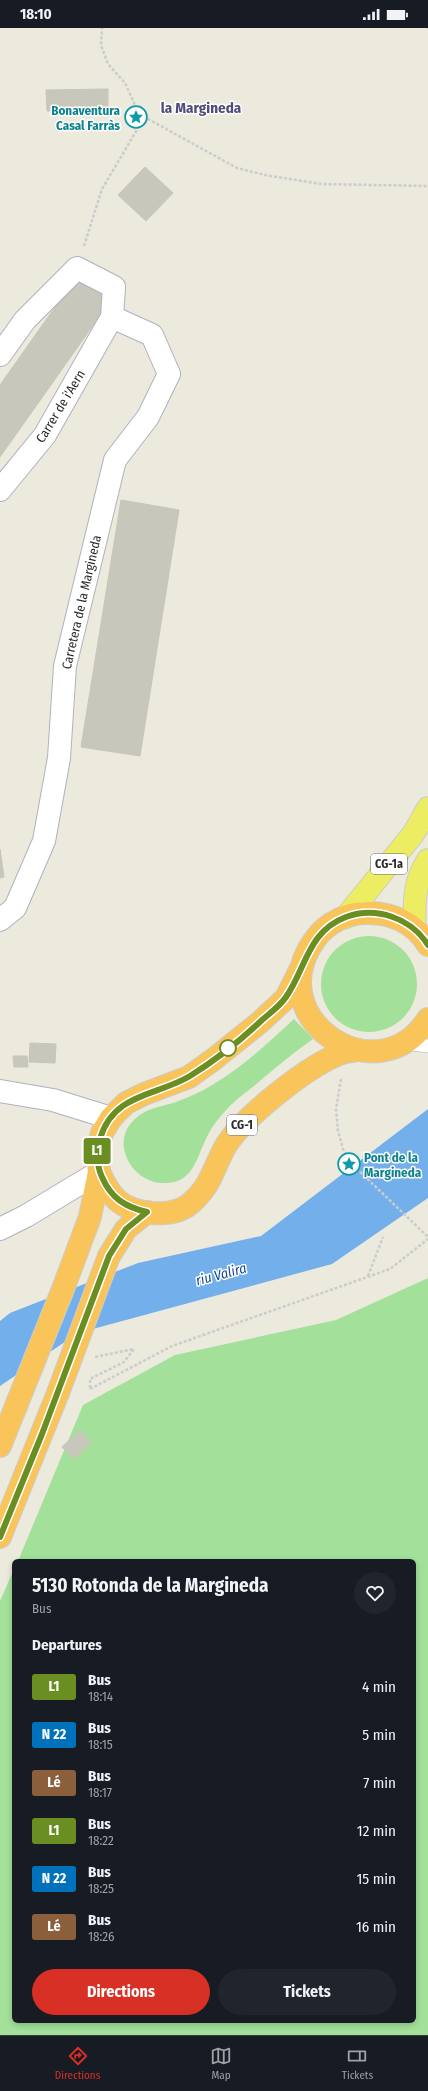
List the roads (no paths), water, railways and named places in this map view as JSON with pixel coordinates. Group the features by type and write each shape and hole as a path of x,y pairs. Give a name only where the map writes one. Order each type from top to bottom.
{"highway":[{"name":"CG-1","path":"0,1446 64,1289 90,1217 99,1172 97,1152 102,1133 110,1118 132,1100 189,1076 214,1060 259,1023 286,998 302,966 308,950 318,936 331,925 346,917 364,913 381,914 399,919 424,940"},
{"name":"CG-1","path":"302,966 301,992 306,1009 312,1020 320,1030 334,1041 358,1050"},
{"name":"CG-1","path":"99,1172 107,1190 118,1201 134,1209 154,1213 173,1211 190,1204 204,1190 224,1149 237,1130 256,1111 313,1067 338,1054 358,1050 384,1050 403,1043 419,1031 428,1019"},
{"path":"0,1537 58,1393 109,1256 126,1229 147,1212"}],"main road":[{"name":"CG-1a","path":"346,917 414,833 428,808"},
{"name":"CG-1a","path":"424,940 417,885 419,874 428,860"}],"street":[{"path":"0,355 25,320 77,268 114,287 112,317"},
{"name":"Carrer de i'Aern","path":"0,490 45,434 112,317"},
{"name":"Carretera de la Margineda","path":"0,920 15,908 44,841 60,758 66,666 115,460 148,417 169,374 152,335 112,317"},
{"path":"0,1091 53,1100 110,1118"},
{"path":"0,1229 26,1216 99,1172"}],"lane":[{"path":"403,1043 428,1046"}],"water":[{"name":"riu Valira","path":"428,1109 428,1198 332,1264 78,1333 0,1386 0,1321 10,1313 138,1263 261,1236"}],"place":[{"name":"Bonaventura Casal Farràs","path":"136,117"},
{"name":"Pont de la Margineda","path":"349,1164"}],"district":[{"name":"la Margineda","path":"201,108"}]}
